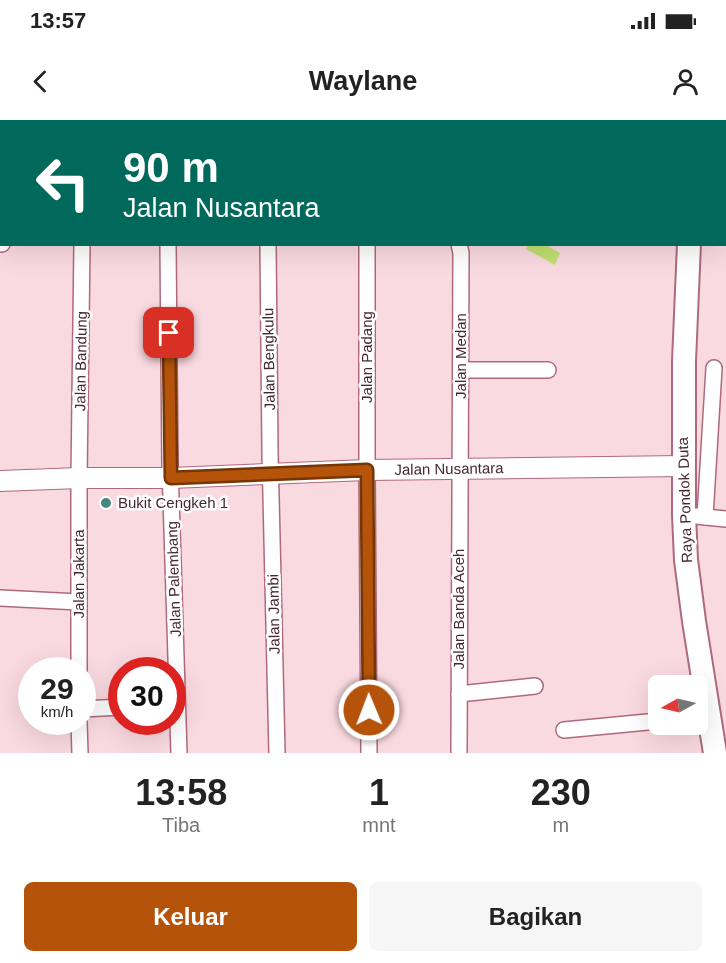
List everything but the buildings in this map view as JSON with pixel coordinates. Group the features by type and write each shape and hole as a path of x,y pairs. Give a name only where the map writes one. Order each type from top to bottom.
{"main road":[{"name":"Raya Pondok Duta","path":"689,246 684,361 683,466 694,516 686,560 700,675"},
{"name":"Raya Pondok Duta","path":"708,726 719,751"}],"street":[{"name":"Jalan Bandung","path":"79,478 82,246"},
{"name":"Jalan Palembang","path":"168,246 174,657"},
{"name":"Jalan Bengkulu","path":"268,246 272,474"},
{"name":"Jalan Padang","path":"367,246 369,753"},
{"name":"Jalan Medan","path":"459,246 460,468"},
{"path":"714,368 694,516 726,519"},
{"path":"461,370 548,370"},
{"name":"Jalan Nusantara","path":"0,481 171,478 367,470 683,466"},
{"name":"Jalan Banda Aceh","path":"459,751 460,468"},
{"name":"Jalan Jambi","path":"272,474 278,753"},
{"name":"Jalan Jakarta","path":"79,478 80,657"},
{"path":"0,598 80,602"},
{"path":"459,694 535,686"},
{"path":"564,730 648,722"},
{"path":"80,735 80,753"},
{"name":"Jalan Palembang","path":"178,735 179,753"}],"green space":[{"path":"528,246 548,246 560,253 555,265 526,249"}],"place":[{"name":"Bukit Cengkeh 1","path":"106,503"}],"route":[{"path":"169,333 171,478 367,470 369,710"}]}
